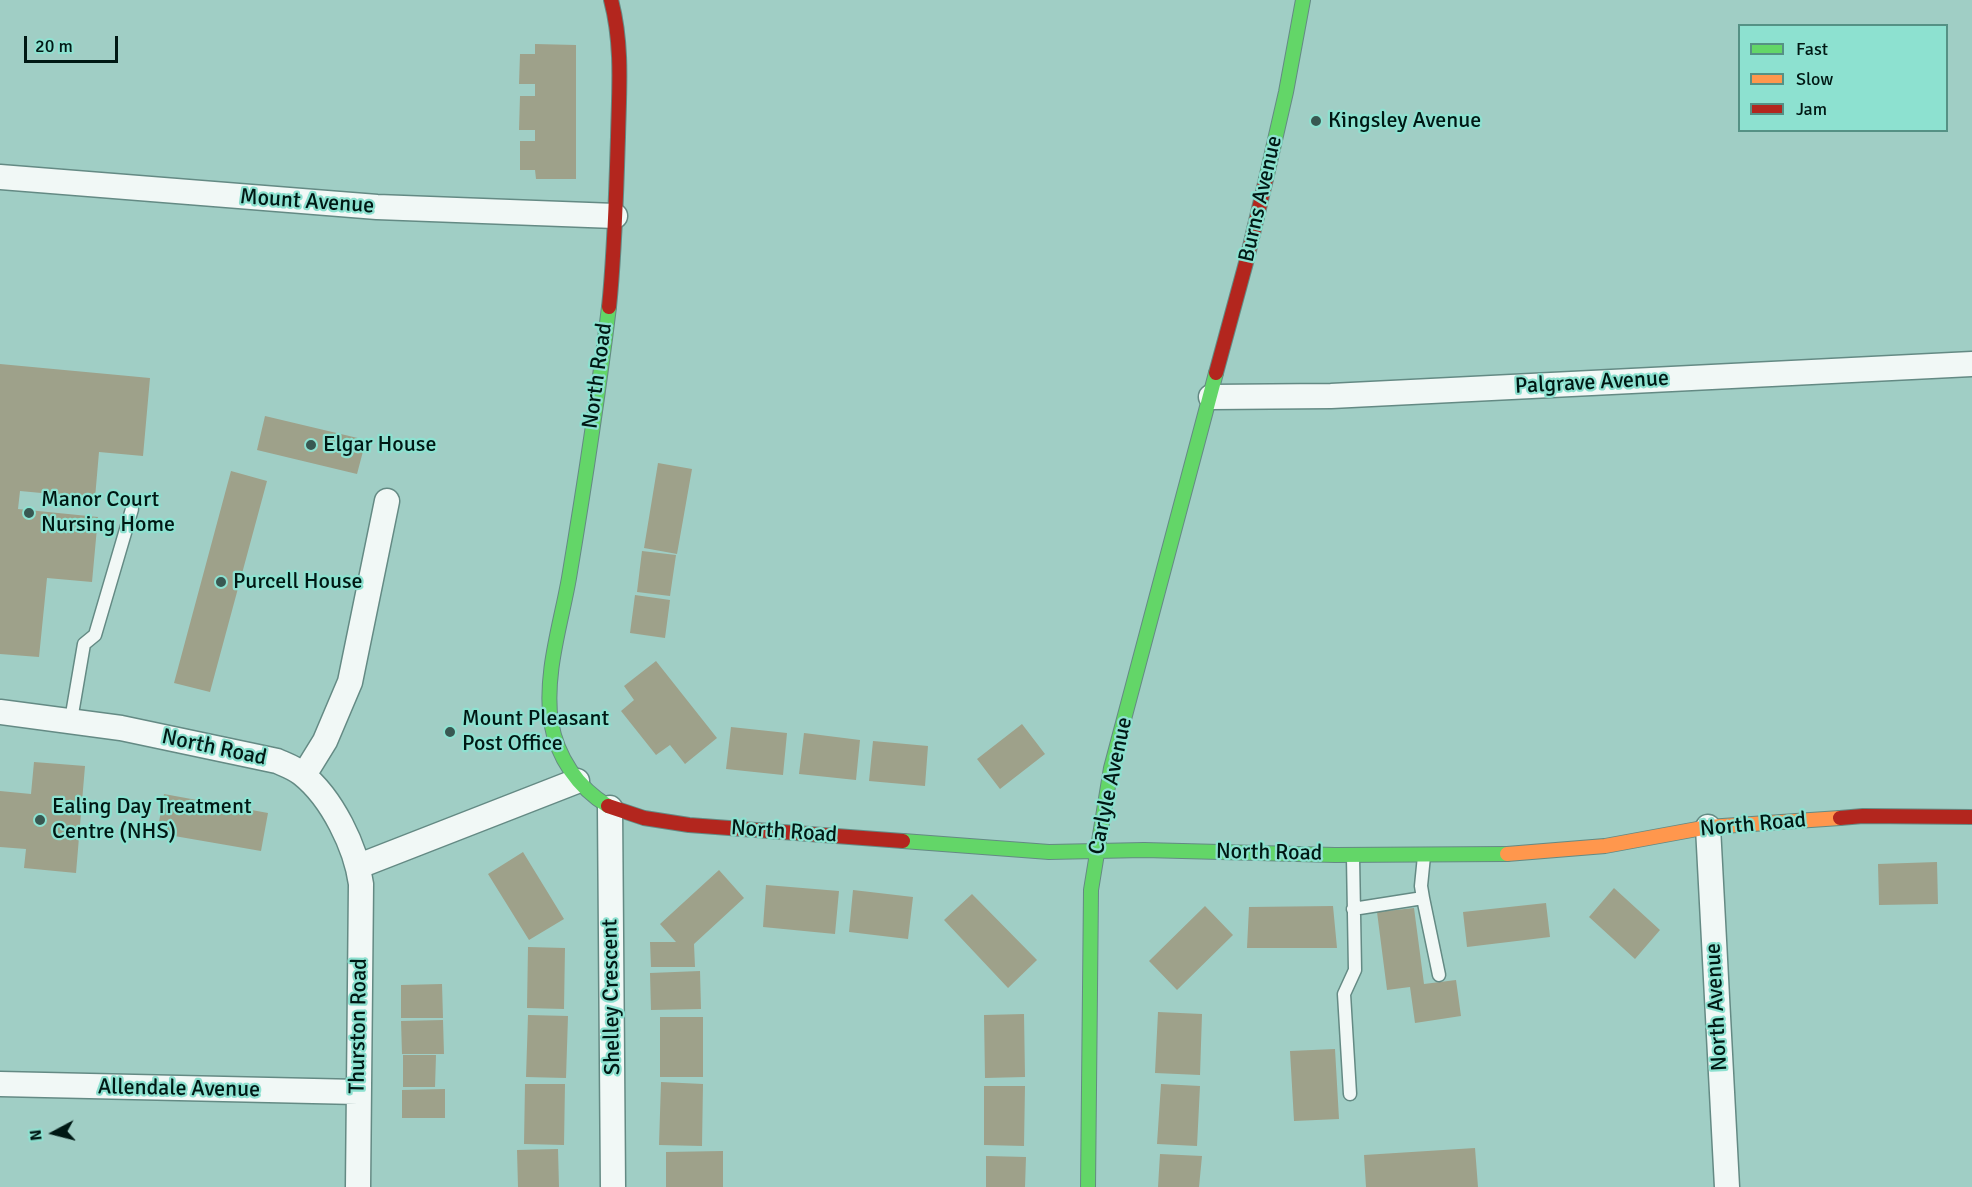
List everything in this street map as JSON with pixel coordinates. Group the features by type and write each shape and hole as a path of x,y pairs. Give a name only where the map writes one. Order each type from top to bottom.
{"street":[{"name":"North Road","path":"611,0 617,23 619,50 612,262 601,361 569,579 550,685 550,706 555,739 577,781 585,791 610,808 653,821 688,825 1028,850 1353,855 1493,855 1605,846 1708,827 1863,816 1972,817"},
{"name":"Burns Avenue","path":"1211,397 1264,192 1303,0"},
{"name":"Mount Avenue","path":"0,177 377,207 615,216"},
{"name":"Palgrave Avenue","path":"1211,397 1331,396 1972,364"},
{"name":"Carlyle Avenue","path":"1088,1187 1091,890 1096,852 1111,768 1211,397"},
{"path":"304,775 325,741 350,682 387,501"},
{"name":"North Road","path":"0,712 121,728 277,761 295,768 320,792 334,813 346,833 359,866"},
{"path":"359,866 577,781"},
{"name":"Shelley Crescent","path":"610,808 613,1187"},
{"name":"North Avenue","path":"1708,827 1727,1187"},
{"name":"Thurston Road","path":"358,1187 357,1092 362,902 359,866"},
{"name":"Allendale Avenue","path":"0,1084 357,1092"}],"lane":[{"path":"71,720 84,644 96,635 132,509"},
{"path":"1350,1094 1344,994 1354,970 1353,855"},
{"path":"1424,855 1421,886 1439,975"},
{"path":"1353,909 1423,898"}],"building":[{"path":"535,44 576,45 576,179 536,179 535,170 520,170 520,141 535,141 535,130 519,130 520,96 535,96 535,84 519,84 520,54 535,54"},
{"name":"Manor Court Nursing Home","path":"0,364 150,378 143,456 99,452 95,498 20,491 18,509 98,517 92,582 47,578 39,657 0,654"},
{"name":"Elgar House","path":"265,416 366,440 357,474 257,450"},
{"path":"658,463 692,469 677,554 644,548"},
{"name":"Purcell House","path":"231,471 267,481 210,692 174,683"},
{"path":"642,551 676,555 670,596 637,592"},
{"path":"635,595 670,600 665,638 630,633"},
{"path":"656,661 717,738 685,764 670,745 656,755 621,711 634,700 624,686"},
{"path":"1022,724 1045,754 1000,789 977,759"},
{"path":"731,727 787,733 783,775 726,769"},
{"path":"804,733 860,740 856,780 799,774"},
{"path":"873,741 928,746 925,786 869,781"},
{"name":"Ealing Day Treatment Centre (NHS)","path":"34,762 85,766 76,873 24,868 26,849 0,847 0,791 31,794"},
{"path":"164,794 268,813 261,851 157,833"},
{"path":"523,852 564,919 529,940 488,874"},
{"path":"1937,862 1938,904 1879,905 1878,864"},
{"path":"719,870 744,898 694,944 695,967 651,967 650,942 676,942 660,924"},
{"path":"766,885 839,891 835,934 763,927"},
{"path":"1614,888 1660,930 1635,959 1589,917"},
{"path":"853,890 913,897 908,939 849,932"},
{"path":"972,894 1037,960 1008,988 944,920"},
{"path":"1546,903 1550,937 1467,947 1463,912"},
{"path":"1205,906 1233,935 1177,990 1149,961"},
{"path":"1333,906 1337,948 1247,948 1249,907"},
{"path":"1414,908 1424,984 1456,980 1461,1016 1415,1023 1410,987 1387,990 1377,912"},
{"path":"528,947 565,948 564,1009 527,1008"},
{"path":"700,971 701,1009 651,1010 650,973"},
{"path":"442,984 443,1018 401,1018 401,985"},
{"path":"1158,1012 1202,1014 1200,1075 1155,1073"},
{"path":"1024,1014 1025,1077 985,1078 984,1015"},
{"path":"528,1015 568,1016 566,1078 526,1077"},
{"path":"660,1017 703,1017 703,1077 660,1077"},
{"path":"443,1020 444,1054 402,1054 401,1021"},
{"path":"1335,1049 1339,1119 1294,1121 1290,1051"},
{"path":"403,1055 436,1055 435,1087 403,1087"},
{"path":"661,1082 703,1084 702,1146 659,1145"},
{"path":"525,1084 565,1084 564,1145 524,1144"},
{"path":"1161,1084 1200,1086 1197,1146 1157,1144"},
{"path":"984,1086 1025,1086 1024,1146 984,1145"},
{"path":"445,1089 445,1118 402,1118 402,1090"},
{"path":"1475,1148 1478,1187 1366,1187 1364,1155"},
{"path":"558,1149 559,1187 518,1187 517,1150"},
{"path":"723,1151 723,1187 666,1187 666,1152"},
{"path":"1160,1154 1202,1156 1199,1187 1158,1187"},
{"path":"986,1156 1026,1157 1025,1187 986,1187"}],"traffic: fast":[{"path":"1266,179 1286,92 1303,0"},
{"path":"608,806 587,790 570,770 554,735 549,704 554,649 580,510 609,307"},
{"path":"1088,1187 1091,890 1111,768 1216,373"},
{"path":"903,841 1049,852 1144,850 1335,855 1507,854"}],"traffic: slow":[{"path":"1507,854 1605,846 1708,827 1840,818"}],"traffic: jam":[{"path":"609,307 615,222 619,85 619,51 611,0"},
{"path":"1216,373 1266,179"},
{"path":"608,806 644,818 689,825 903,841"},
{"path":"1840,818 1863,816 1972,817"}],"place":[{"name":"Kingsley Avenue","path":"1316,121"},
{"name":"Elgar House","path":"311,445"},
{"name":"Manor Court Nursing Home","path":"29,513"},
{"name":"Purcell House","path":"221,582"},
{"name":"Mount Pleasant Post Office","path":"450,732"},
{"name":"Ealing Day Treatment Centre (NHS)","path":"40,820"}]}
